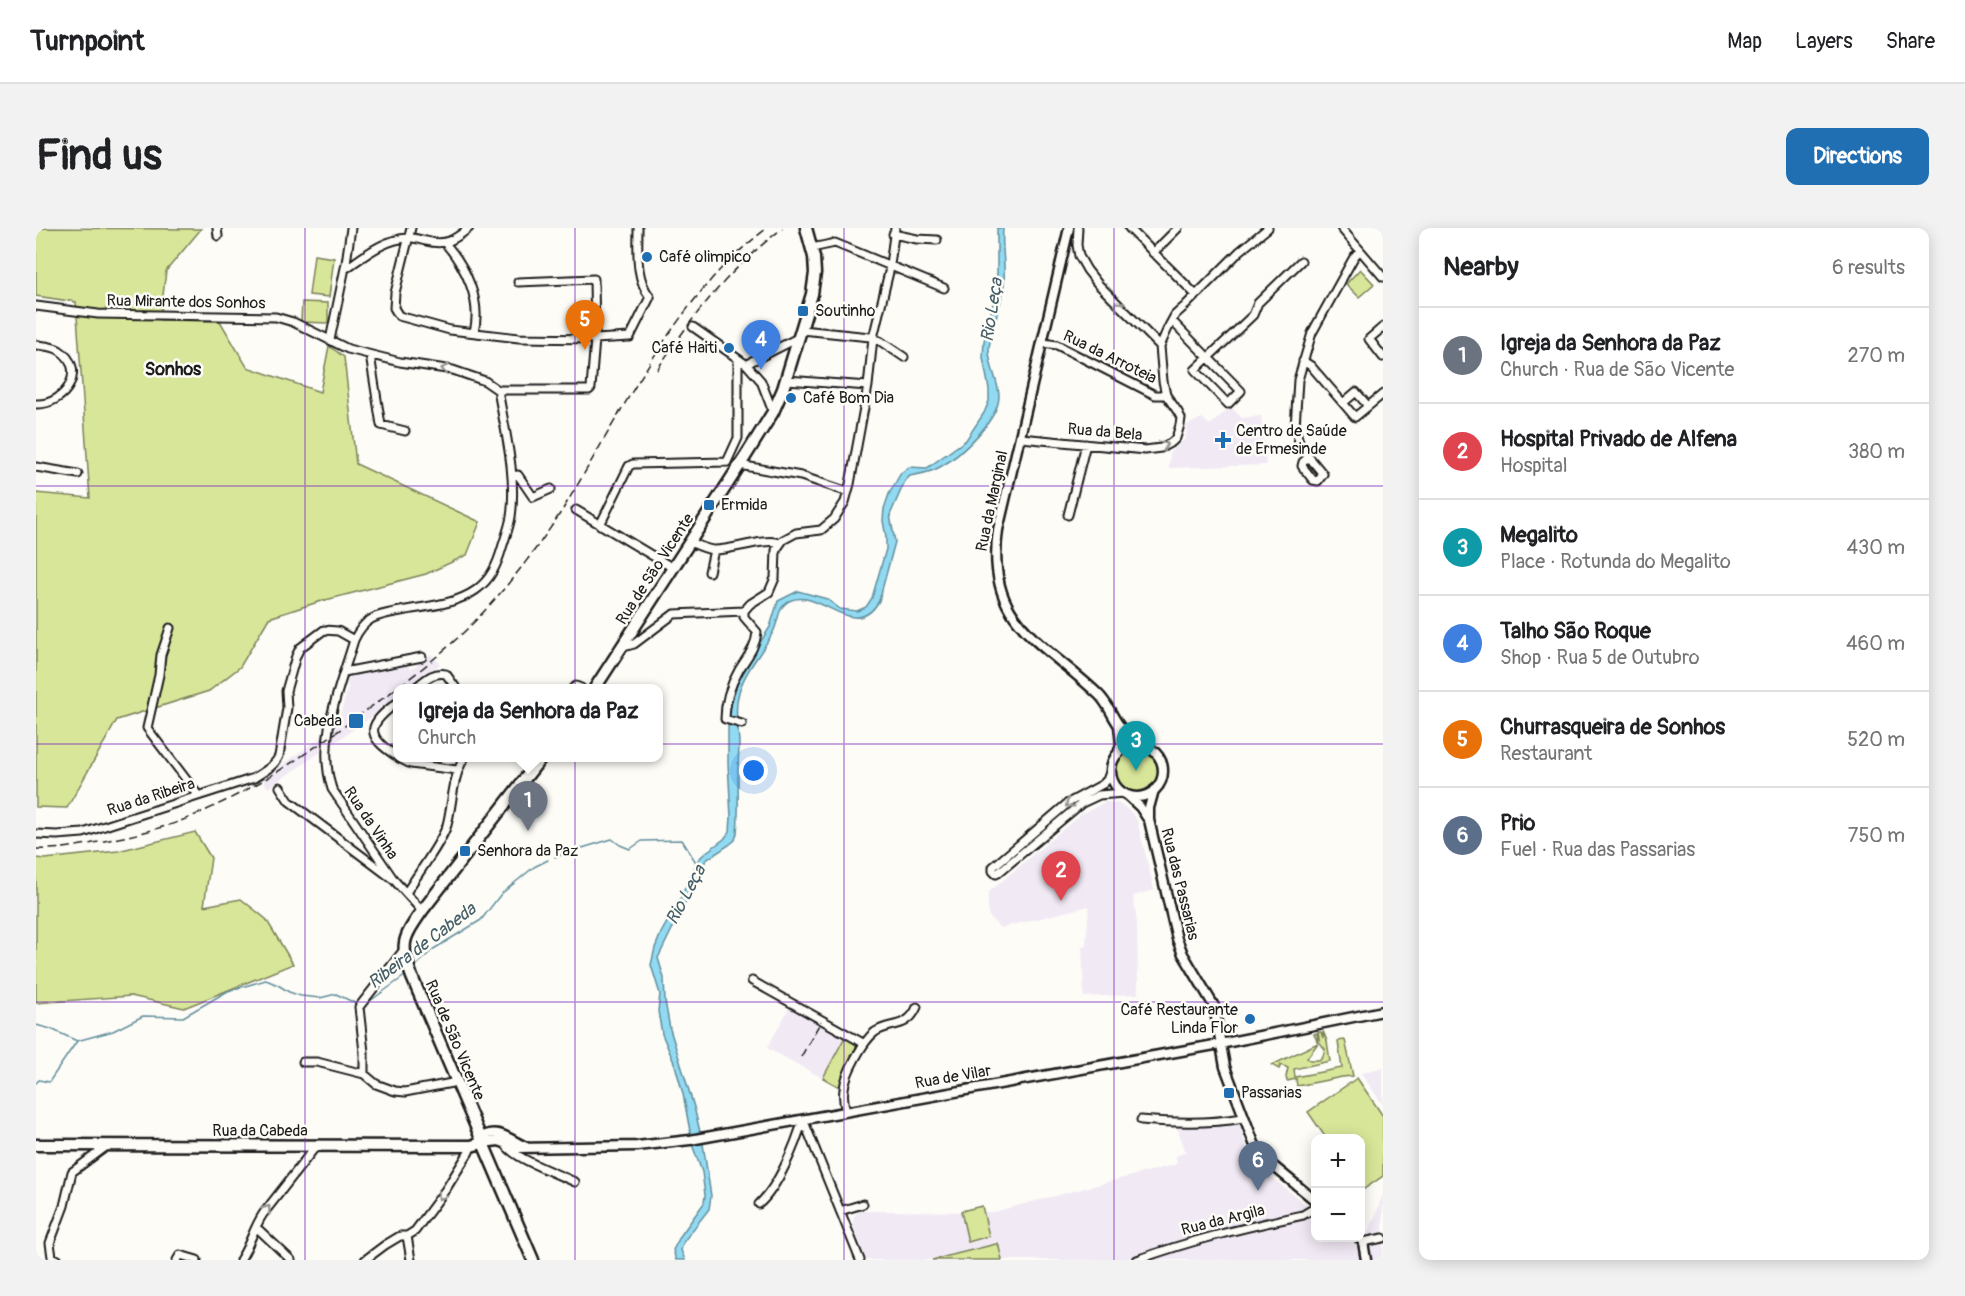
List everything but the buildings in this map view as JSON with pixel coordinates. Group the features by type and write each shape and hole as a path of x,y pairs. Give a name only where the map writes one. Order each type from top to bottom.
{"main road":[{"name":"Rua de São Vicente","path":"598,684 690,542 734,465 773,412 787,380 812,294 815,273 812,248 806,228"},
{"path":"403,951 408,932 422,911 538,762"},
{"name":"Rua de São Vicente","path":"403,951 533,1260"},
{"name":"Rua da Cabeda","path":"36,1145 471,1146 483,1143"}],"street":[{"path":"330,340 351,228"},
{"path":"411,228 395,293 393,308 399,316 450,330 519,338 596,339 630,337 650,297 641,280 638,228"},
{"path":"345,269 382,245 395,240 410,237 433,243 445,243 458,237 469,228"},
{"name":"Rua da Marginal","path":"1058,275 1065,228"},
{"name":"Rua da Marginal","path":"1069,228 1001,519 995,553 1000,590 1013,616 1025,631 1100,695 1119,726 1143,746"},
{"path":"1078,228 1079,256 1087,270 1113,300 1160,346 1172,321 1240,251 1268,228"},
{"path":"1129,228 1196,295"},
{"path":"1154,252 1178,228"},
{"path":"1341,228 1383,277"},
{"path":"742,724 725,719 725,711 733,681 757,641 757,632 744,617 744,611 750,604 769,592 775,578 775,557 780,543 796,533 814,532 827,526 841,509 848,492 868,386 873,338 890,265 894,231 917,239 938,240"},
{"path":"445,243 466,275 473,292 478,319 474,332"},
{"path":"812,248 835,243 944,288"},
{"path":"1308,457 1299,442 1295,428 1298,380 1312,333 1360,250"},
{"path":"1172,321 1209,357 1241,391 1228,404 1195,370 1209,357 1253,315 1258,303 1300,261"},
{"path":"354,640 360,627 370,619 446,603 475,591 494,571 511,516 512,476 498,390 589,390 591,388 596,339 594,279 518,282"},
{"name":"Rua Mirante dos Sonhos","path":"36,306 98,314 276,317 293,322 348,349 469,375 485,381 498,390"},
{"path":"693,327 747,365 761,381 773,412"},
{"path":"1383,327 1369,339 1383,357"},
{"path":"747,365 801,334 873,338 904,357"},
{"name":"Rua da Arroteia","path":"1043,343 1057,345 1155,395 1166,395"},
{"path":"36,345 51,347 61,352 68,360 72,376 70,386 65,393 51,402 36,404"},
{"name":"Rua da Bela","path":"1021,438 1145,450 1167,446 1176,438 1180,418 1166,395 1160,346"},
{"path":"370,355 381,426 405,431"},
{"path":"734,465 738,438 738,360"},
{"path":"1303,361 1311,366 1355,417 1383,394"},
{"path":"787,380 868,386"},
{"path":"1343,403 1356,392 1368,406"},
{"path":"1068,515 1086,444"},
{"path":"600,525 629,466 734,465 801,476 848,492"},
{"path":"36,467 78,474"},
{"path":"512,476 518,476 534,497 551,489"},
{"path":"576,510 673,568"},
{"path":"690,542 714,550 740,548 770,541 780,543"},
{"path":"709,572 714,550"},
{"path":"623,647 634,644 674,614 744,611"},
{"path":"170,628 161,655 159,675 147,728 198,795"},
{"name":"Rua da Ribeira","path":"36,834 84,833 254,778 270,767 279,756 286,708 286,691 300,648 324,630 338,631 354,640"},
{"name":"Rua da Vinha","path":"354,640 329,726 327,775 332,789 394,879"},
{"path":"345,672 422,657"},
{"path":"421,684 439,673 446,674 453,684"},
{"path":"393,706 379,716 373,728 374,735 382,746 393,754"},
{"path":"1118,754 1129,746 1143,746 1155,752 1162,764 1162,778 1154,790 1138,797 1126,794 1099,795 1082,803 998,873 993,872 993,867 1045,823 1074,800 1107,780 1118,754 1119,726"},
{"path":"410,762 457,770"},
{"path":"406,893 442,837 457,770 462,762"},
{"path":"1112,768 1114,782 1126,794"},
{"path":"280,788 289,801 394,879 422,911"},
{"name":"Rua das Passarias","path":"1154,790 1149,808 1149,820 1177,939 1183,954 1214,1006 1225,1067 1243,1118 1261,1156 1311,1197"},
{"name":"Rua das Passarias","path":"1126,794 1140,807 1149,820"},
{"path":"1029,847 1029,840 1042,829 1045,823"},
{"path":"364,1074 359,1007 403,951"},
{"path":"752,981 863,1043"},
{"path":"846,1112 844,1086 863,1043 877,1031 909,1019 917,1007"},
{"name":"Rua de Vilar","path":"526,1147 502,1134 495,1133 486,1135 483,1143 499,1141 518,1148 637,1146 690,1140 1220,1044 1383,1011"},
{"path":"303,1062 317,1062 364,1074 376,1084 395,1091 405,1092 457,1082"},
{"path":"1141,1120 1175,1123 1227,1121 1243,1118"},
{"path":"759,1204 775,1185 804,1119"},
{"path":"804,1119 860,1260"},
{"path":"505,1143 515,1155 575,1182"},
{"path":"58,1260 52,1257 50,1243 64,1206 72,1172 109,1145"},
{"path":"240,1260 263,1214 316,1146"},
{"path":"365,1260 400,1236 407,1236 415,1231 470,1152 471,1146"},
{"path":"840,1211 863,1204"},
{"name":"Rua da Argila","path":"1137,1260 1168,1248 1303,1215 1311,1210"},
{"path":"256,1227 291,1260"},
{"path":"407,1236 411,1260"},
{"path":"1365,1240 1383,1238"},
{"path":"1362,1242 1366,1259"},
{"path":"177,1260 180,1256 197,1260"}],"shaded area":[{"name":"Centro de Saúde de Ermesinde","path":"1231,407 1242,418 1261,416 1266,465 1169,468 1170,451 1186,438 1187,425 1202,418 1210,425"},
{"path":"431,654 440,664 414,684 393,684 393,701 385,708 268,788 262,779 337,726 348,688 347,681 350,677 405,663 411,669"},
{"path":"1106,802 1121,804 1137,820 1154,890 1133,896 1137,923 1138,994 1084,997 1082,946 1086,946 1089,906 1000,928 988,915 988,893 1081,814"},
{"path":"791,1005 805,1016 808,1014 853,1039 857,1049 841,1083 841,1088 767,1048"},
{"path":"1383,1067 1383,1105 1361,1073"},
{"path":"1239,1123 1247,1150 1266,1173 1311,1209 1311,1242 1353,1242 1356,1244 1365,1242 1365,1235 1370,1230 1383,1194 1383,1260 866,1260 853,1226 853,1218 858,1211 994,1212 1177,1164 1176,1156 1186,1152 1176,1125"}],"green space":[{"path":"36,228 201,229 166,271 160,320 220,321 247,367 320,392 329,346 344,357 356,464 480,522 467,555 426,574 318,602 269,618 240,667 209,691 117,720 67,808 36,807 36,493 90,498 76,302 36,296"},
{"path":"314,255 334,258 329,297 309,295"},
{"path":"1360,269 1374,284 1359,297 1346,284"},
{"path":"302,302 328,303 328,323 301,322"},
{"path":"1137,750 1152,756 1158,771 1152,786 1137,792 1122,786 1116,771 1122,756"},
{"path":"195,832 211,858 204,906 241,899 266,919 293,964 184,1008 131,996 36,1003 36,858 118,851"},
{"path":"1323,1031 1330,1061 1294,1069 1295,1077 1342,1068 1338,1041 1345,1040 1353,1076 1297,1086 1296,1079 1287,1081 1288,1068 1281,1065 1279,1069 1272,1065 1318,1043 1307,1058 1319,1060 1323,1056 1325,1049 1320,1043 1318,1032 1321,1032 1323,1038"},
{"path":"846,1035 853,1039 857,1049 841,1083 841,1088 823,1078"},
{"path":"1357,1078 1383,1116 1383,1176 1365,1188 1365,1134 1323,1134 1308,1112"},
{"path":"982,1206 989,1236 968,1242 961,1211"},
{"path":"998,1243 1002,1260 932,1260 996,1244"}],"water":[{"name":"Rio Leça","path":"997,228 1003,228 1004,276 1003,292 989,350 999,395 998,405 993,415 968,446 948,462 932,471 910,476 905,481 890,515 895,542 879,601 869,613 859,617 848,616 813,601 801,598 789,601 782,607 773,632 745,676 739,692 737,710 738,818 735,840 706,860 658,958 664,978 670,1029 694,1107 703,1144 711,1196 709,1209 684,1241 681,1250 685,1260 676,1260 673,1250 704,1203 705,1195 702,1172 693,1147 683,1094 675,1065 662,1034 658,1011 660,994 651,965 661,933 698,860 724,839 730,831 728,720 730,698 736,680 770,627 778,601 798,591 827,599 840,609 857,611 866,607 872,598 886,549 884,509 889,494 901,473 909,467 927,468 966,440 984,413 989,401 989,389 983,358 984,341 993,304 997,273"}],"waterway":[{"name":"Ribeira de Cabeda","path":"569,852 612,839 630,849 642,841 682,840 697,864"},
{"name":"Ribeira de Cabeda","path":"555,857 564,854"},
{"name":"Ribeira de Cabeda","path":"414,968 432,950 481,920 501,894 534,867 548,860"},
{"name":"Ribeira de Cabeda","path":"366,1004 406,975"},
{"name":"Ribeira de Cabeda","path":"36,1025 77,1041 113,1031 143,1016 183,1017 228,991 266,980 301,996 320,998 336,994 357,1004"},
{"path":"36,1083 39,1080 49,1082 77,1041"}],"railway":[{"path":"401,684 438,656 464,632 511,580 563,509 669,334 710,281 767,228"},
{"path":"657,370 714,293 746,259 783,228"},
{"path":"36,849 76,846 119,838 178,822 204,811 277,772 393,690"},
{"path":"801,1057 821,1021"}],"place":[{"name":"Café olimpico","path":"647,257"},
{"name":"Soutinho","path":"803,311"},
{"name":"Café Haiti","path":"729,348"},
{"name":"Churrasqueira de Sonhos","path":"585,350"},
{"name":"Talho São Roque","path":"761,370"},
{"name":"Café Bom Dia","path":"791,398"},
{"name":"Centro de Saúde de Ermesinde","path":"1223,440"},
{"name":"Ermida","path":"709,505"},
{"name":"Cabeda","path":"356,721"},
{"name":"Megalito","path":"1136,771"},
{"name":"Igreja da Senhora da Paz","path":"528,831"},
{"name":"Senhora da Paz","path":"465,851"},
{"name":"Hospital Privado de Alfena","path":"1061,901"},
{"name":"Café Restaurante Linda Flor","path":"1250,1019"},
{"name":"Passarias","path":"1229,1093"},
{"name":"Prio","path":"1258,1191"}],"district":[{"name":"Sonhos","path":"173,369"}]}
